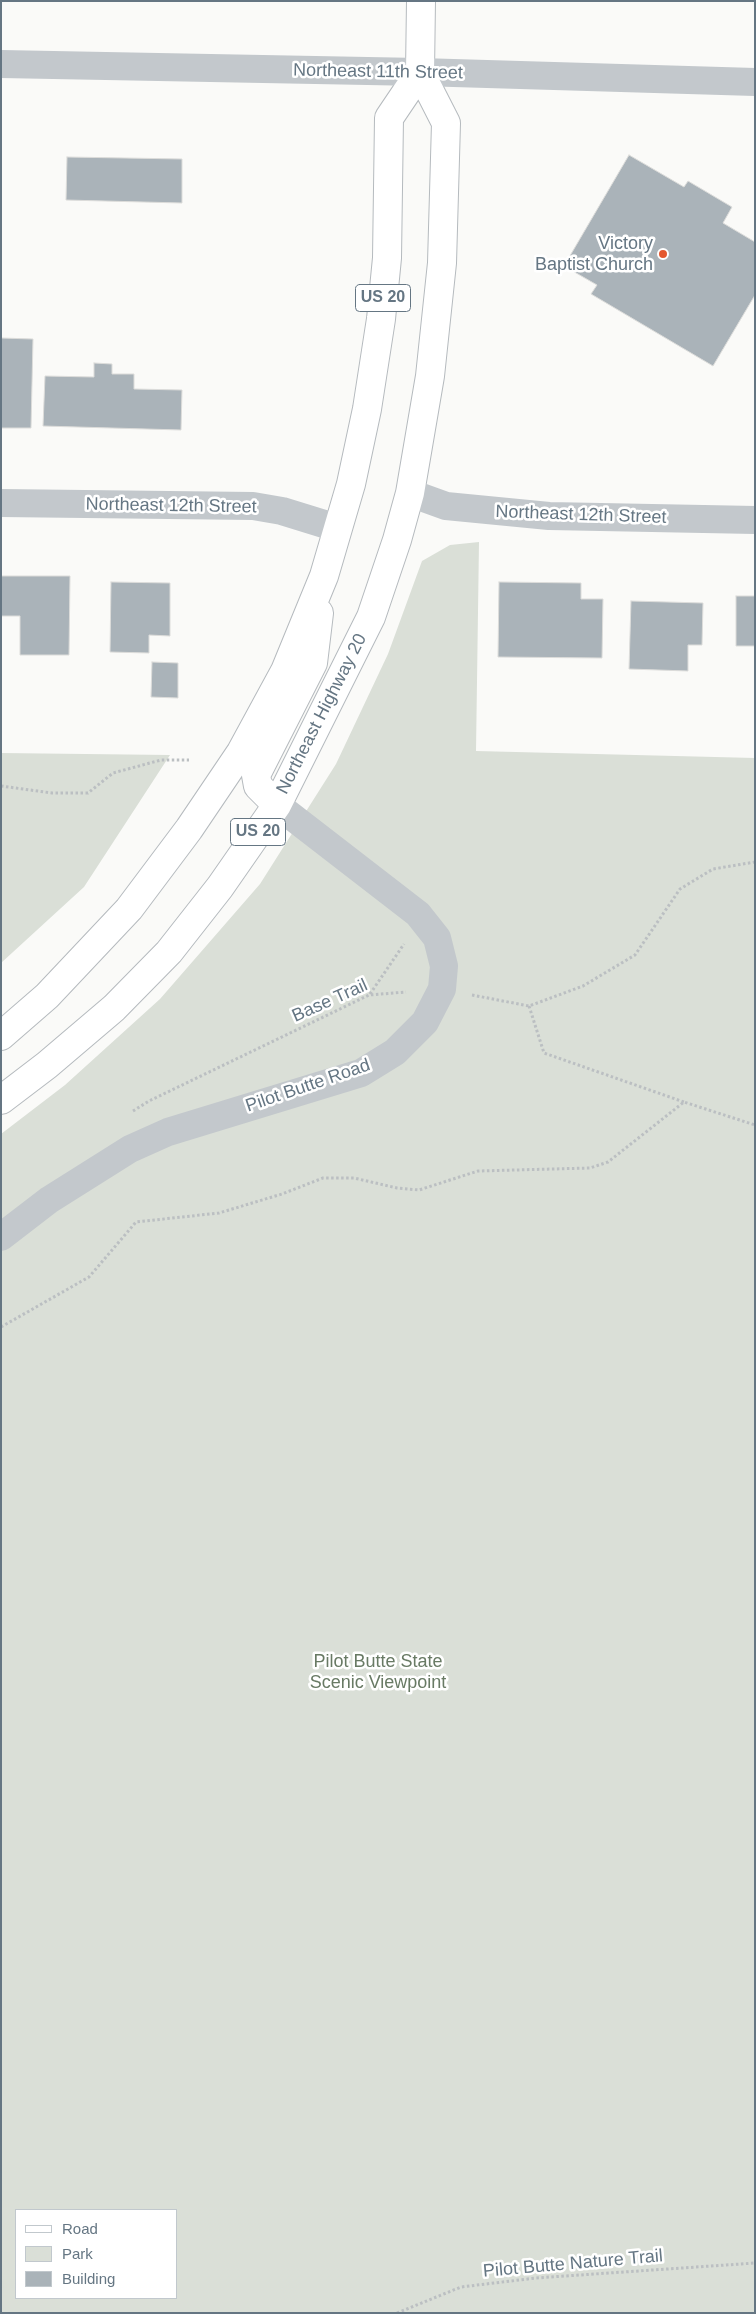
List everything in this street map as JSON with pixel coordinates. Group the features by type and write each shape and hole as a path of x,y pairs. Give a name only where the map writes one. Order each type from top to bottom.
{"main road":[{"name":"US 20","path":"410,493 430,376 438,315 442,264 446,122 420,72 421,1"},
{"name":"US 20","path":"1,1036 47,996 130,909 189,829 241,752 285,670 324,576 355,466 367,409 387,258 389,118 420,72"},
{"name":"Northeast Highway 20","path":"1,1100 47,1066 114,1008 169,952 220,887 277,805 371,617 397,540 410,493"},
{"path":"277,805 258,786 256,775 313,663 324,576"}],"street":[{"name":"Northeast 11th Street","path":"1,64 420,72 755,82"},
{"name":"Northeast 12th Street","path":"410,493 446,506 550,516 755,520"},
{"name":"Northeast 12th Street","path":"1,503 253,506 282,511 337,528"},
{"name":"Pilot Butte Road","path":"1,1237 49,1200 130,1149 168,1132 361,1072 395,1052 425,1022 442,990 444,966 437,938 422,918 277,805"}],"path":[{"path":"1,786 52,793 88,793 113,774 161,760 189,760"},
{"path":"755,862 713,869 680,888 635,955 583,986 529,1006 544,1053 755,1125"},
{"path":"369,995 422,918"},
{"name":"Base Trail","path":"125,1116 149,1101 369,995 442,990 529,1006"},
{"path":"1,1327 89,1277 136,1222 219,1213 282,1194 323,1178 354,1178 397,1188 420,1190 478,1171 590,1168 608,1162 684,1102"},
{"name":"Pilot Butte Nature Trail","path":"397,2313 460,2287 536,2278 755,2263"}],"green space":[{"name":"Pilot Butte State Scenic Viewpoint","path":"479,542 476,751 755,758 755,2313 1,2313 1,1134 65,1085 160,999 260,884 336,764 388,654 422,561 450,545"},
{"path":"1,753 170,755 84,887 1,963"}],"building":[{"name":"Victory Baptist Church","path":"629,155 684,187 688,181 732,207 723,223 755,242 755,295 713,366 591,294 597,285 564,266"},
{"path":"67,157 182,159 182,203 66,200"},
{"path":"1,338 33,339 31,428 1,428"},
{"path":"94,363 112,364 112,374 134,374 134,389 182,390 181,430 43,426 45,376 94,377"},
{"path":"1,576 70,576 69,655 20,655 20,616 1,616"},
{"path":"111,582 170,583 170,636 149,635 149,653 110,652"},
{"path":"499,582 581,583 581,599 603,599 602,658 498,657"},
{"path":"736,596 755,596 755,646 736,646"},
{"path":"631,601 703,603 702,645 688,645 688,671 629,669"},
{"path":"152,662 178,663 178,698 151,697"}],"place":[{"name":"Victory Baptist Church","path":"663,254"}]}
